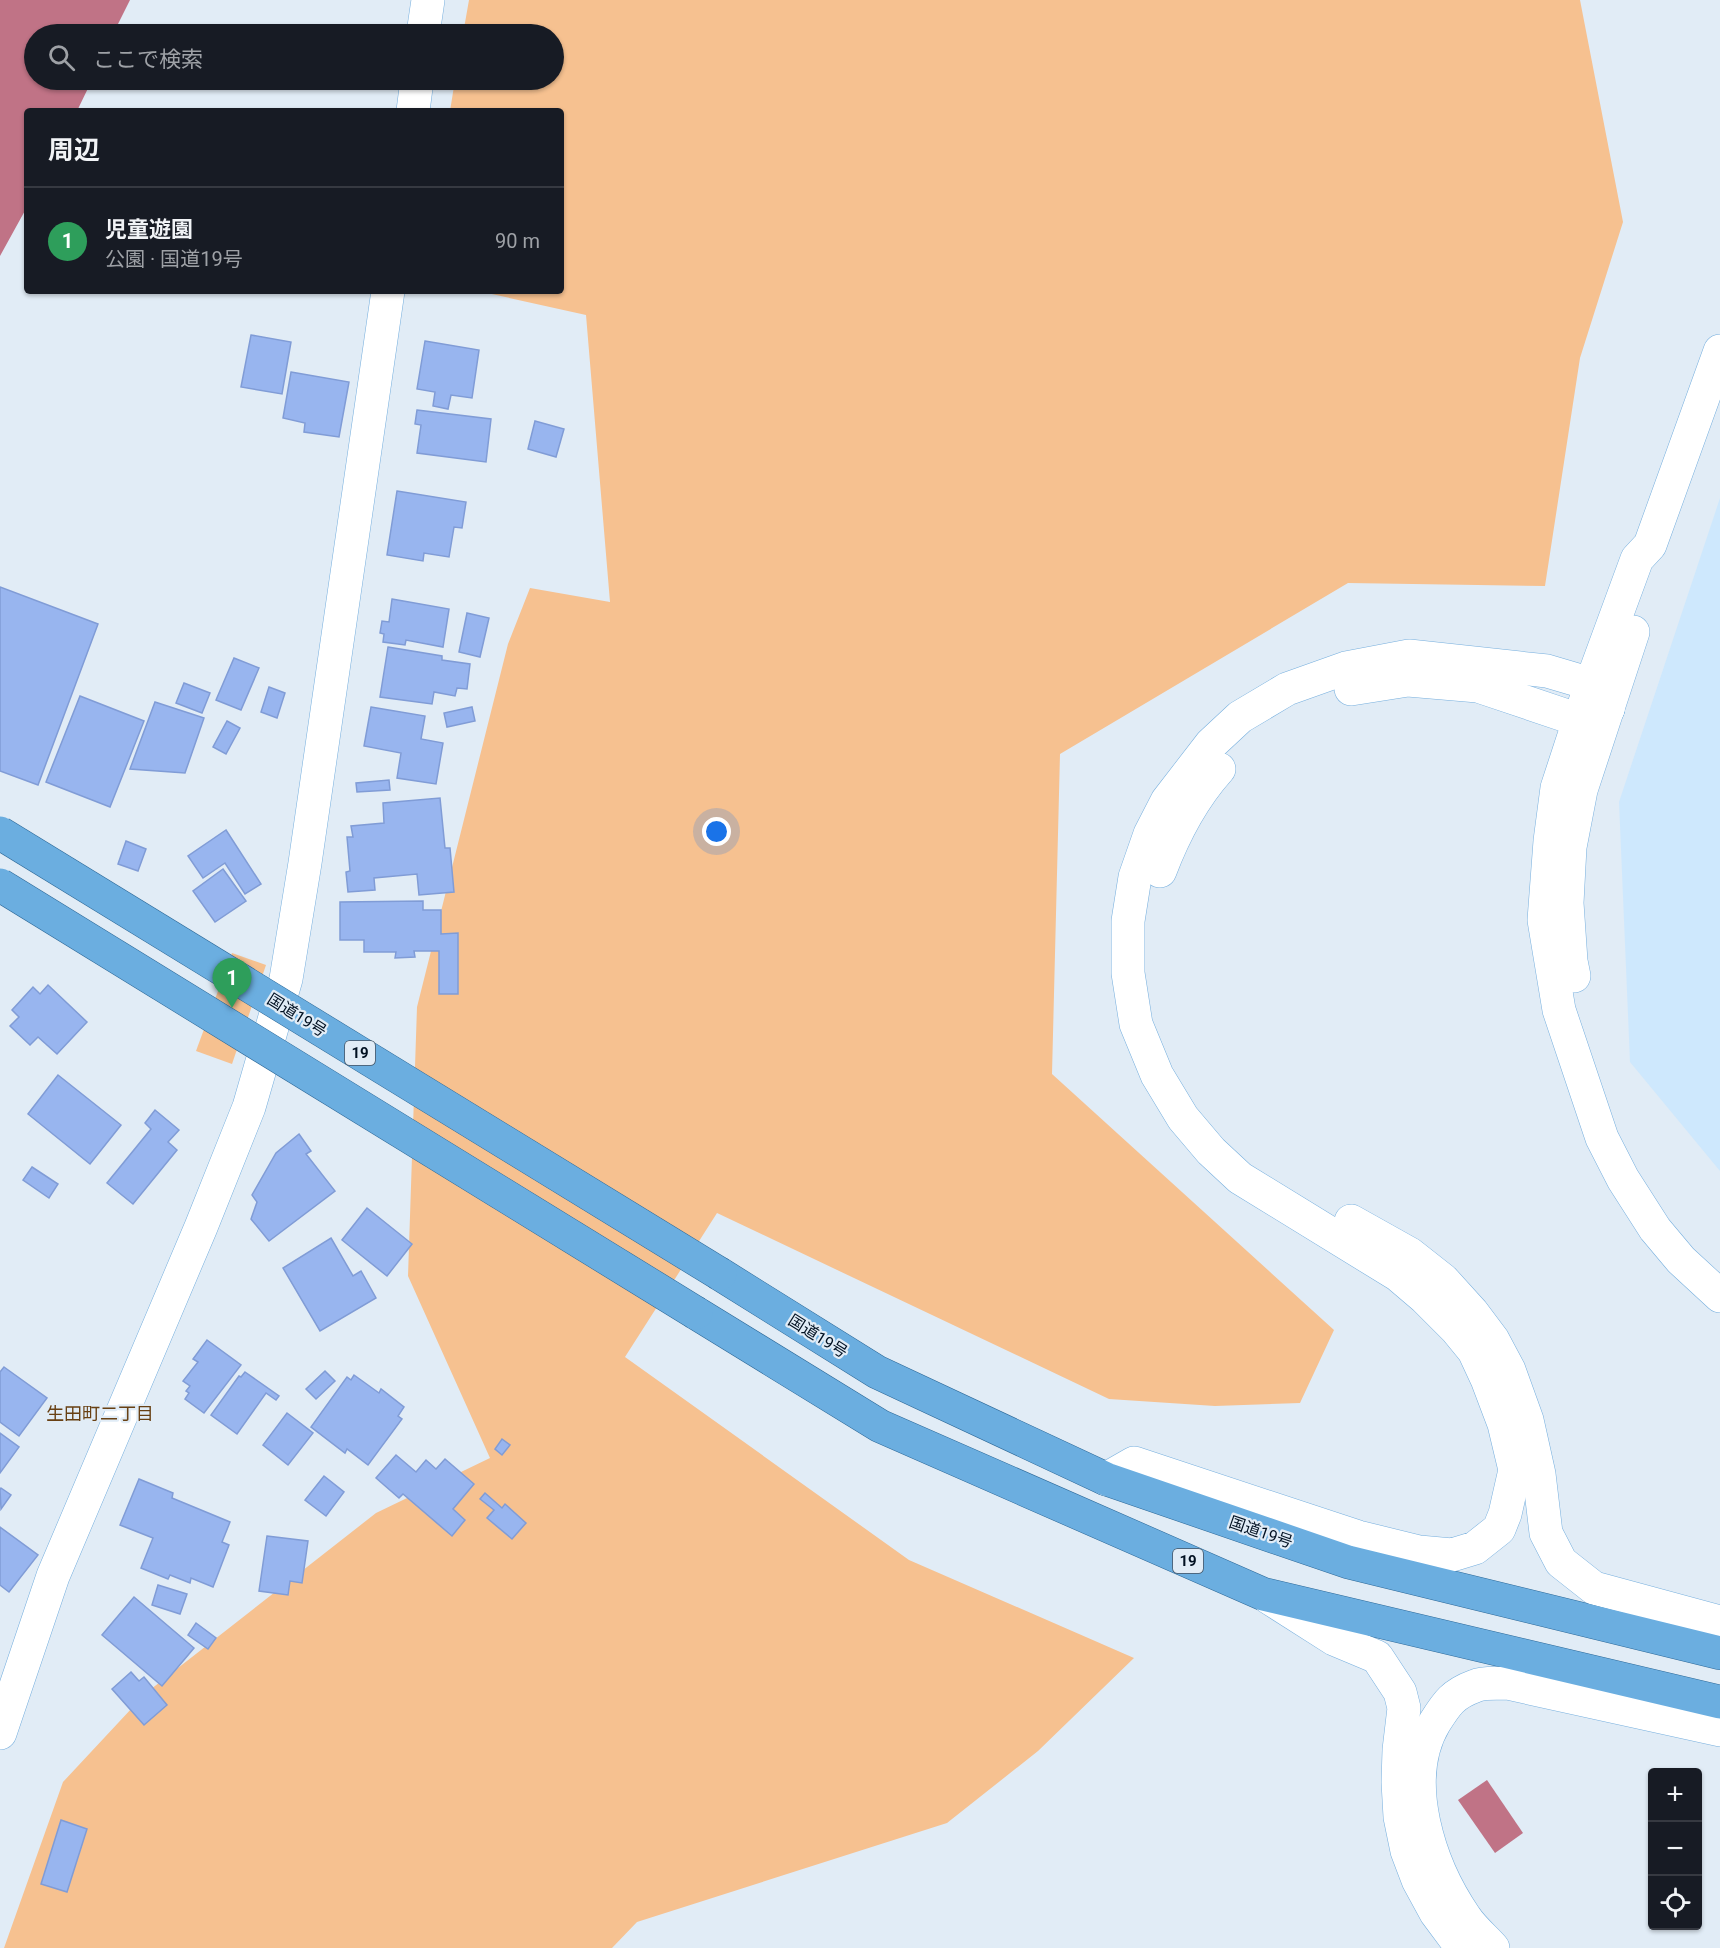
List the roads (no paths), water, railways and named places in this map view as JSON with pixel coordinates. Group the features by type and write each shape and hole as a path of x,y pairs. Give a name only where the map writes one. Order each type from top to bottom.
{"highway":[{"name":"国道19号","path":"0,833 877,1372 1106,1479 1348,1562 1720,1653"},
{"name":"19","path":"0,885 880,1426 1263,1594 1720,1702"}],"street":[{"path":"424,24 428,0"},
{"path":"413,108 416,90"},
{"path":"0,1732 53,1576 201,1227 249,1107 286,979 306,863 388,294"},
{"path":"1720,351 1650,545 1656,564 1557,788 1544,920 1558,1010 1602,1138 1623,1179 1655,1228 1681,1260 1720,1296"},
{"path":"1106,1479 1134,1463 1358,1537 1419,1552 1452,1555 1475,1548 1499,1529 1505,1515 1515,1470 1504,1424 1487,1379 1473,1351 1433,1305 1398,1275 1240,1178 1211,1151 1183,1118 1157,1075 1136,1024 1128,973 1128,921 1135,876 1150,834 1167,801 1211,744 1240,717 1287,689 1346,668 1409,656 1547,671 1593,704"},
{"path":"1593,704 1478,686 1408,680 1352,689 1294,709 1252,737 1227,760 1207,783 1169,846 1156,881 1150,927 1149,975 1159,1020 1175,1067 1200,1108 1226,1137 1253,1162 1278,1179 1410,1254 1443,1280 1493,1340 1509,1370 1527,1420 1539,1473 1546,1533 1561,1562 1594,1588 1720,1622"},
{"path":"1593,704 1581,790 1570,847 1567,903 1571,962 1586,1029 1598,1071 1616,1117 1668,1209 1691,1237 1720,1266"},
{"path":"1263,1594 1334,1639 1377,1657 1401,1692 1404,1708 1398,1782 1400,1817 1407,1851 1418,1880 1436,1913 1462,1948"},
{"path":"1493,1948 1465,1918 1441,1874 1430,1848 1420,1804 1420,1766 1430,1731 1449,1700 1476,1685 1507,1683 1720,1730"}],"place":[{"name":"児童遊園","path":"232,1008"}],"district":[{"name":"生田町二丁目","path":"100,1413"}]}
